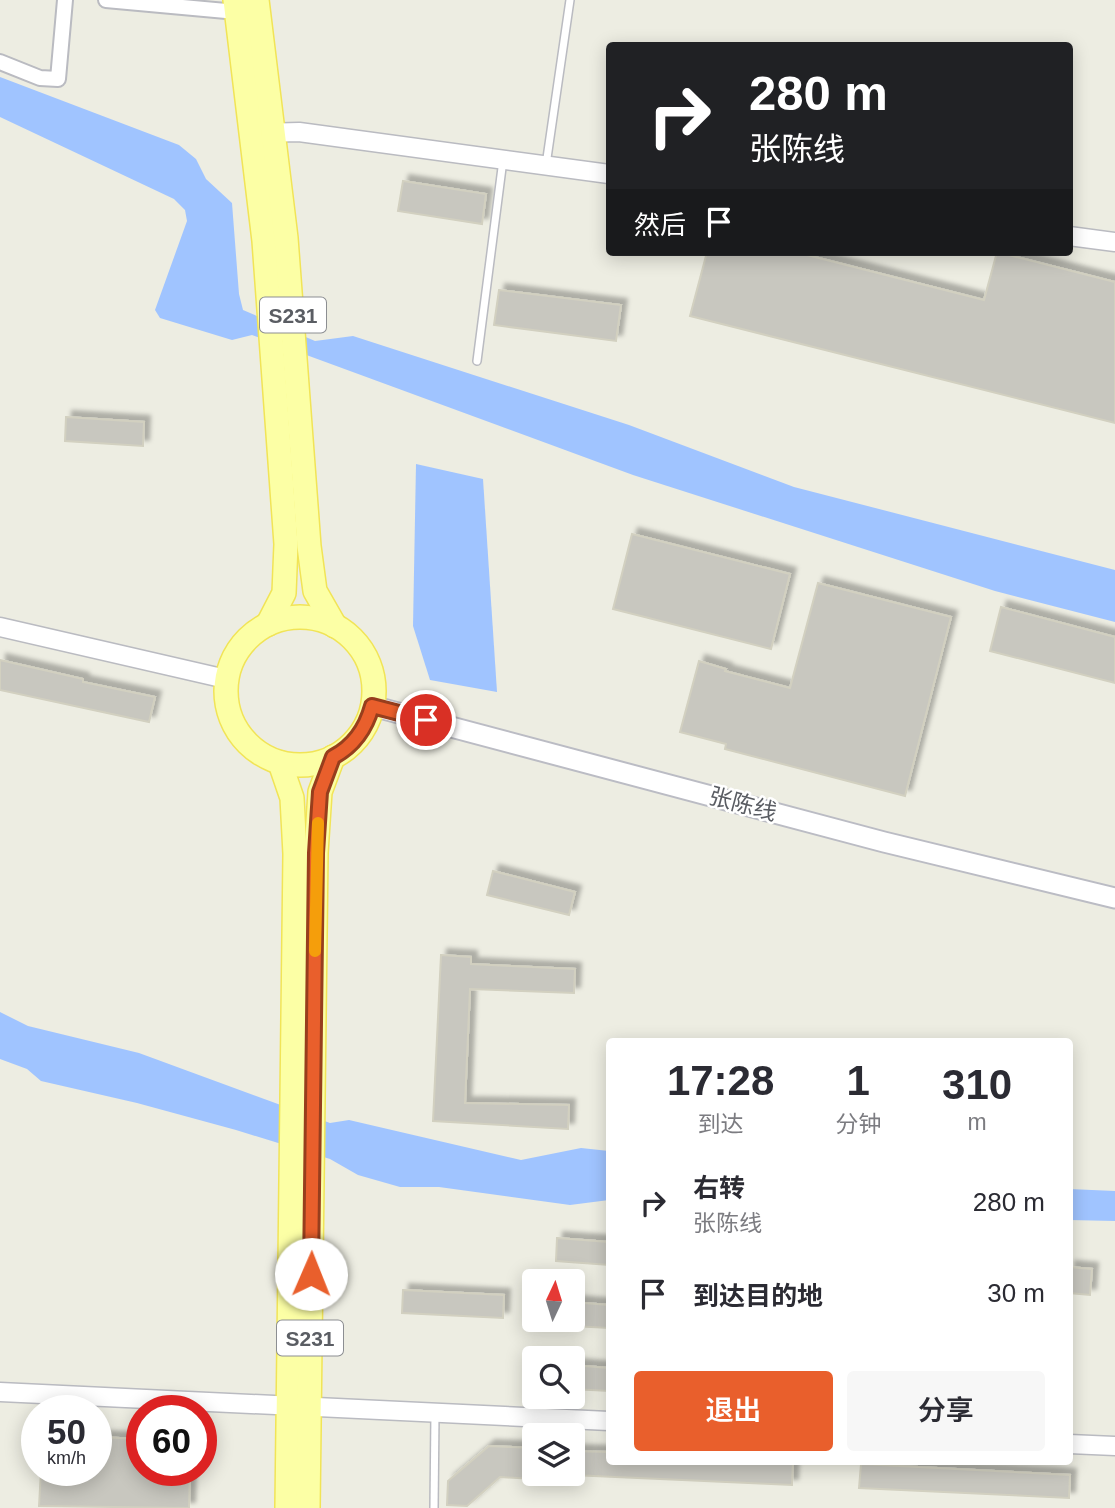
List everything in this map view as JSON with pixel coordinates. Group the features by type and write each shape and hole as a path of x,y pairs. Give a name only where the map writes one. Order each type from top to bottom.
{"main road":[{"name":"S231","path":"257,0 264,241 286,544 284,593 268,624"},
{"name":"S231","path":"236,6 286,238 309,546 315,591 335,626"},
{"path":"292,617 317,619 335,626 349,636 361,650 371,669 374,695 372,706 369,719 358,738 333,757 304,765 280,762 257,751 239,733 230,717 226,698 226,679 231,663 243,643 268,624 292,617"},
{"name":"张陈线","path":"372,706 884,842 1115,898"},
{"name":"S231","path":"308,1508 299,1405 303,1100 320,792 333,757"},
{"name":"S231","path":"280,762 292,798 294,825 303,1100"},
{"name":"S231","path":"287,1508 299,1405"}],"street":[{"path":"0,62 40,78 58,79 65,0"},
{"path":"106,0 236,6"},
{"path":"262,133 299,132 606,174"},
{"path":"1073,237 1115,242"},
{"path":"0,627 226,679"},
{"path":"0,1392 606,1421"},
{"path":"1073,1444 1115,1446"}],"lane":[{"path":"545,165 570,0"},
{"path":"477,361 503,160"},
{"path":"434,1508 435,1412"}],"water":[{"path":"0,77 179,145 196,159 206,179 232,203 239,294 243,310 315,341 353,336 629,425 794,487 1115,570 1115,622 995,591 633,475 252,335 232,340 160,318 155,310 187,221 185,210 174,199 0,117"},
{"path":"416,464 483,479 497,692 430,680 413,626"},
{"path":"0,1012 28,1026 139,1053 330,1123 349,1120 521,1160 581,1148 606,1151 606,1200 570,1205 439,1187 400,1187 358,1175 330,1159 236,1130 41,1081 27,1069 0,1059"},
{"path":"1073,1189 1115,1191 1115,1221 1073,1220"}],"building":[{"path":"403,181 486,194 482,224 398,211"},
{"path":"706,256 811,256 984,300 996,256 1013,256 1115,282 1115,423 690,316"},
{"path":"499,290 621,305 616,341 494,325"},
{"path":"66,417 144,422 143,446 65,441"},
{"path":"632,534 790,574 771,649 613,609"},
{"path":"818,583 951,617 905,796 725,749 726,744 680,732 699,661 726,669 725,671 790,688"},
{"path":"1001,607 1115,637 1115,683 990,651"},
{"path":"0,660 83,679 83,682 155,697 149,722 0,690"},
{"path":"493,871 575,892 569,915 487,895"},
{"path":"441,955 471,957 471,964 575,969 574,993 470,989 465,1103 569,1105 568,1129 433,1121"},
{"path":"557,1238 606,1242 606,1265 556,1261"},
{"path":"1073,1267 1092,1269 1090,1295 1073,1293"},
{"path":"403,1290 504,1295 503,1318 402,1313"},
{"path":"585,1303 606,1305 606,1328 585,1327"},
{"path":"585,1366 606,1368 606,1391 585,1390"},
{"path":"112,1438 126,1438 126,1486 190,1486 189,1508 39,1506 40,1486 112,1486"},
{"path":"489,1446 522,1447 522,1478 500,1477 467,1506 447,1505 448,1481"},
{"path":"585,1451 606,1452 606,1465 793,1465 792,1485 585,1476"},
{"path":"861,1465 1070,1475 1069,1498 859,1488"}],"slow traffic":[{"path":"315,951 318,823"}],"route":[{"path":"311,1274 316,853 320,792 333,757 358,738 369,719 372,706 426,720"}]}
